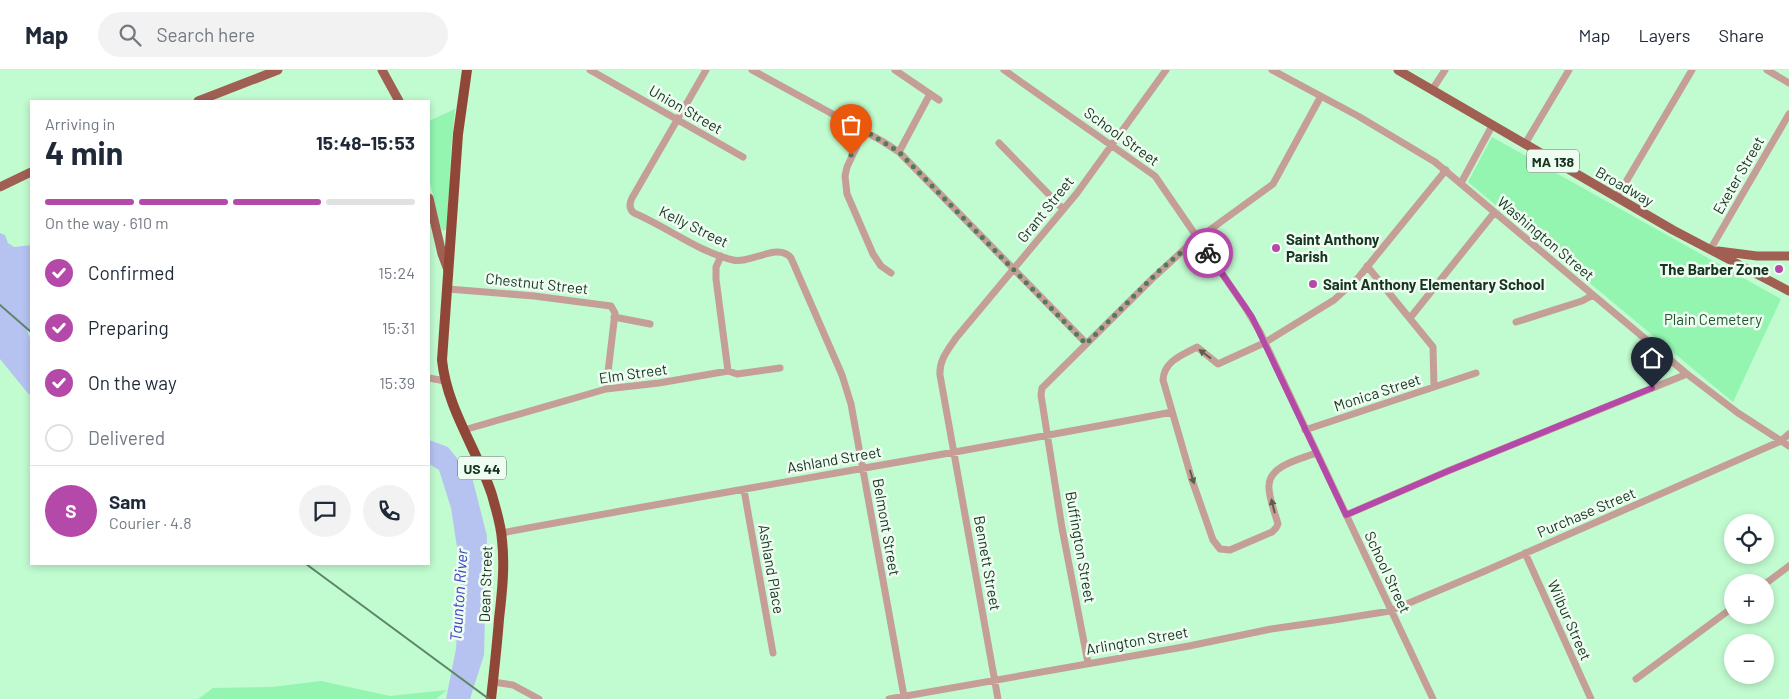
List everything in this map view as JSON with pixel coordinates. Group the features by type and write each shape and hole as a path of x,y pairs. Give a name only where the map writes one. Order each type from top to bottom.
{"highway":[{"name":"US 44","path":"449,272 458,134 468,70"},
{"name":"Dean Street","path":"449,272 442,353 445,380 451,401 482,467 502,533 504,557 502,590 491,699"}],"main road":[{"path":"201,100 278,70"},
{"path":"382,70 398,100"},
{"name":"Broadway","path":"1398,70 1492,126 1710,250 1789,291"},
{"path":"0,187 30,172"},
{"path":"430,202 442,254 449,272"},
{"path":"1710,250 1757,256 1789,256"}],"street":[{"name":"Union Street","path":"590,70 743,157"},
{"path":"677,120 706,70"},
{"path":"752,70 864,130 899,152 1086,344 1159,271 1198,238 1273,184 1321,96"},
{"path":"895,70 939,100"},
{"name":"School Street","path":"1004,70 1148,170 1156,178 1249,312 1433,699"},
{"name":"Grant Street","path":"954,451 940,375 941,362 956,338 1063,210 1166,70"},
{"name":"Washington Street","path":"1272,70 1412,147 1446,170 1687,374 1738,413 1789,446"},
{"path":"1432,90 1445,70"},
{"path":"1525,144 1569,70"},
{"path":"1617,197 1692,70"},
{"path":"1768,70 1789,83"},
{"path":"899,152 930,94"},
{"name":"Exeter Street","path":"1710,250 1789,114"},
{"name":"Kelly Street","path":"677,120 632,198 630,206 634,214 721,256 737,260 752,259 776,252 783,252 788,255"},
{"path":"1461,184 1492,126"},
{"path":"864,130 846,167 847,194 873,254 881,266 891,273"},
{"path":"999,143 1063,210"},
{"path":"1316,453 1280,468 1270,478 1268,486 1278,524 1272,532 1230,550 1220,549 1213,540 1172,412 1163,380 1164,370 1173,360 1197,347 1218,364 1264,343 1334,300 1352,284 1446,170"},
{"path":"1410,318 1494,212"},
{"name":"Belmont Street","path":"788,255 794,264 842,375 851,404 904,696"},
{"path":"721,256 716,267 716,286 728,371"},
{"name":"Monica Street","path":"1305,430 1434,388 1432,347 1367,266"},
{"name":"Chestnut Street","path":"448,289 606,304 614,308 614,317"},
{"path":"1516,322 1582,301 1593,295"},
{"path":"606,389 614,317 650,324"},
{"name":"Buffington Street","path":"1086,344 1042,388 1041,395 1062,528 1088,663"},
{"name":"Elm Street","path":"464,430 606,389 659,384 728,371 737,374 780,368"},
{"path":"1434,388 1476,373"},
{"path":"1346,515 1448,471 1687,374"},
{"path":"430,378 445,380"},
{"name":"Ashland Street","path":"502,533 954,451 1048,437 1172,412"},
{"name":"Purchase Street","path":"1390,611 1781,441 1789,434"},
{"name":"Bennett Street","path":"954,451 998,699"},
{"name":"Ashland Place","path":"744,490 773,653"},
{"name":"Wilbur Street","path":"1525,553 1590,699"},
{"path":"1774,577 1789,566"},
{"name":"Arlington Street","path":"889,699 1189,646 1271,629 1390,611"},
{"path":"1636,679 1724,614"},
{"path":"493,682 513,685 539,699"}],"green space":[{"path":"455,109 447,228 444,231 441,229 430,182 430,121"},
{"name":"Plain Cemetery","path":"1492,137 1781,299 1733,402 1468,182"},
{"path":"321,681 390,696 447,690 436,699 198,699 213,688 272,687"}],"water":[{"path":"0,233 5,235 8,243 14,247 30,245 30,329 27,331 30,338 30,396 0,359"},
{"path":"430,440 448,447 472,477 487,536 484,655 470,699 446,699 456,649 461,573 451,508 439,470 430,465"}],"railway":[{"path":"0,305 30,331"},
{"path":"307,565 489,699"}],"way so far":[{"path":"851,155 864,130 899,152 1086,344 1159,271 1198,238 1208,253"}],"place":[{"name":"Saint Anthony Parish","path":"1276,248"},
{"name":"The Barber Zone","path":"1779,269"},
{"name":"Saint Anthony Elementary School","path":"1313,284"}],"route":[{"path":"1208,253 1252,317 1346,515 1448,471 1652,388"}],"water label":[{"name":"Taunton River","path":"458,595"}]}
